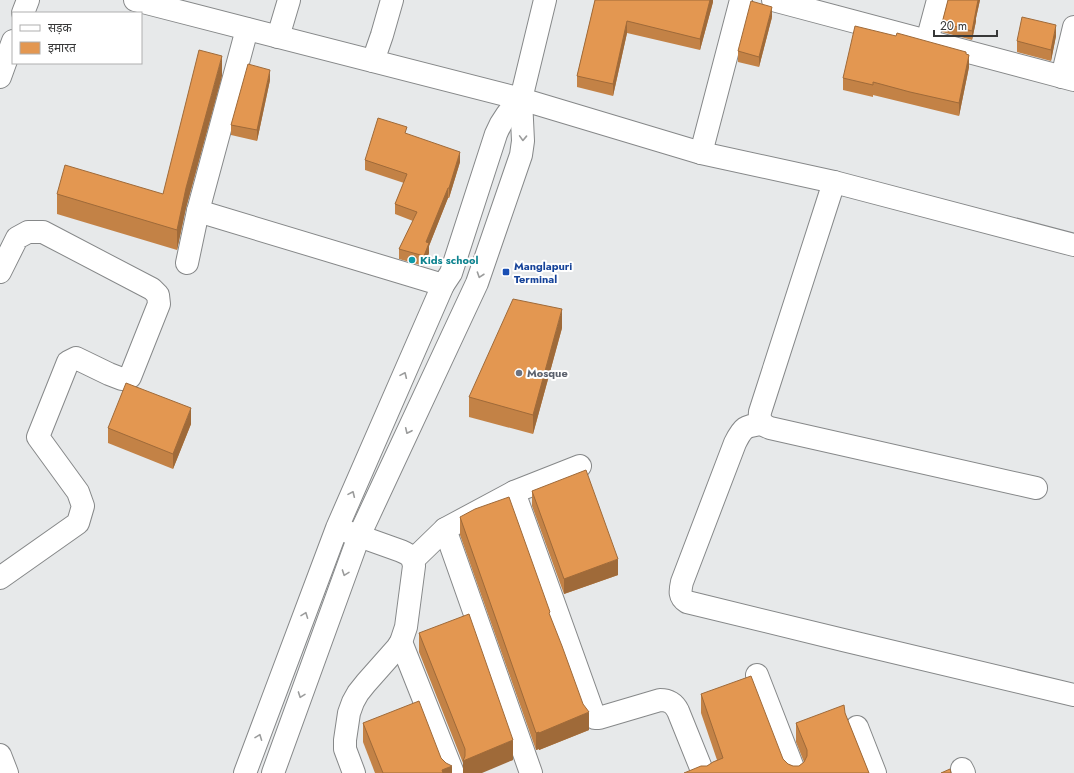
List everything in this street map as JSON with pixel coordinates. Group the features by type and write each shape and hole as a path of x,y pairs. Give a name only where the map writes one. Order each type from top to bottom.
{"street":[{"path":"23,12 28,0"},
{"path":"136,0 521,99 701,153 834,182 1074,245"},
{"path":"278,36 289,0"},
{"path":"373,61 392,0"},
{"path":"521,99 507,113 500,124 451,273 444,285 337,528 247,767 274,770 359,536 477,283 521,154 523,140 521,99 545,0"},
{"path":"701,153 741,0"},
{"path":"773,0 1068,79 1074,27"},
{"path":"927,41 938,0"},
{"path":"187,263 198,211 248,29"},
{"path":"0,77 12,44"},
{"path":"762,424 760,420 760,412 834,182"},
{"path":"198,211 444,285"},
{"path":"0,272 17,238 28,232 43,232 152,289 158,295 159,304 130,377 122,379 76,358 68,362 38,437 78,492 83,506 78,523 0,578"},
{"path":"1036,488 770,428 762,424 749,426 744,428 735,443 682,582 680,593 683,599 687,602 1074,695"},
{"path":"413,560 445,529 514,492 580,466"},
{"path":"514,492 595,718 660,700 670,701 678,710 703,773"},
{"path":"337,528 410,555 414,566 406,627 401,642 352,702 349,713 345,749 354,773"},
{"path":"445,529 531,773"},
{"path":"401,642 453,773"},
{"path":"757,675 796,773"},
{"path":"857,727 875,773"},
{"path":"0,755 7,773"}],"building":[{"path":"595,0 710,0 700,39 627,21 613,84 577,76"},
{"path":"948,0 978,0 972,31 942,23"},
{"path":"751,1 772,7 759,57 738,51"},
{"path":"1022,17 1056,25 1051,50 1017,41"},
{"path":"855,26 896,36 897,33 966,52 966,54 969,55 959,103 873,82 873,85 843,78"},
{"path":"199,50 222,56 186,188 177,230 57,194 65,165 163,194"},
{"path":"248,64 270,70 257,130 231,125"},
{"path":"378,118 407,127 405,133 460,152 449,188 426,242 429,243 424,256 399,249 417,212 395,204 407,174 365,160"},
{"name":"Mosque","path":"513,299 562,309 533,415 469,397"},
{"path":"126,383 191,408 173,454 108,428"},
{"path":"586,470 618,559 564,579 532,491"},
{"path":"509,497 550,612 549,613 583,704 589,712 539,733 536,733 460,517 475,509"},
{"path":"469,614 513,740 463,761 465,749 419,633"},
{"path":"751,676 783,759 788,764 799,766 804,762 807,756 807,750 796,723 844,705 845,713 869,773 684,773 701,766 707,766 723,758 701,694"},
{"path":"419,701 441,758 452,766 442,770 443,773 383,773 363,723"},
{"path":"950,769 951,773 941,773"}],"place":[{"name":"Kids school","path":"412,260"},
{"name":"Manglapuri Terminal","path":"506,272"},
{"name":"Mosque","path":"519,373"}]}
